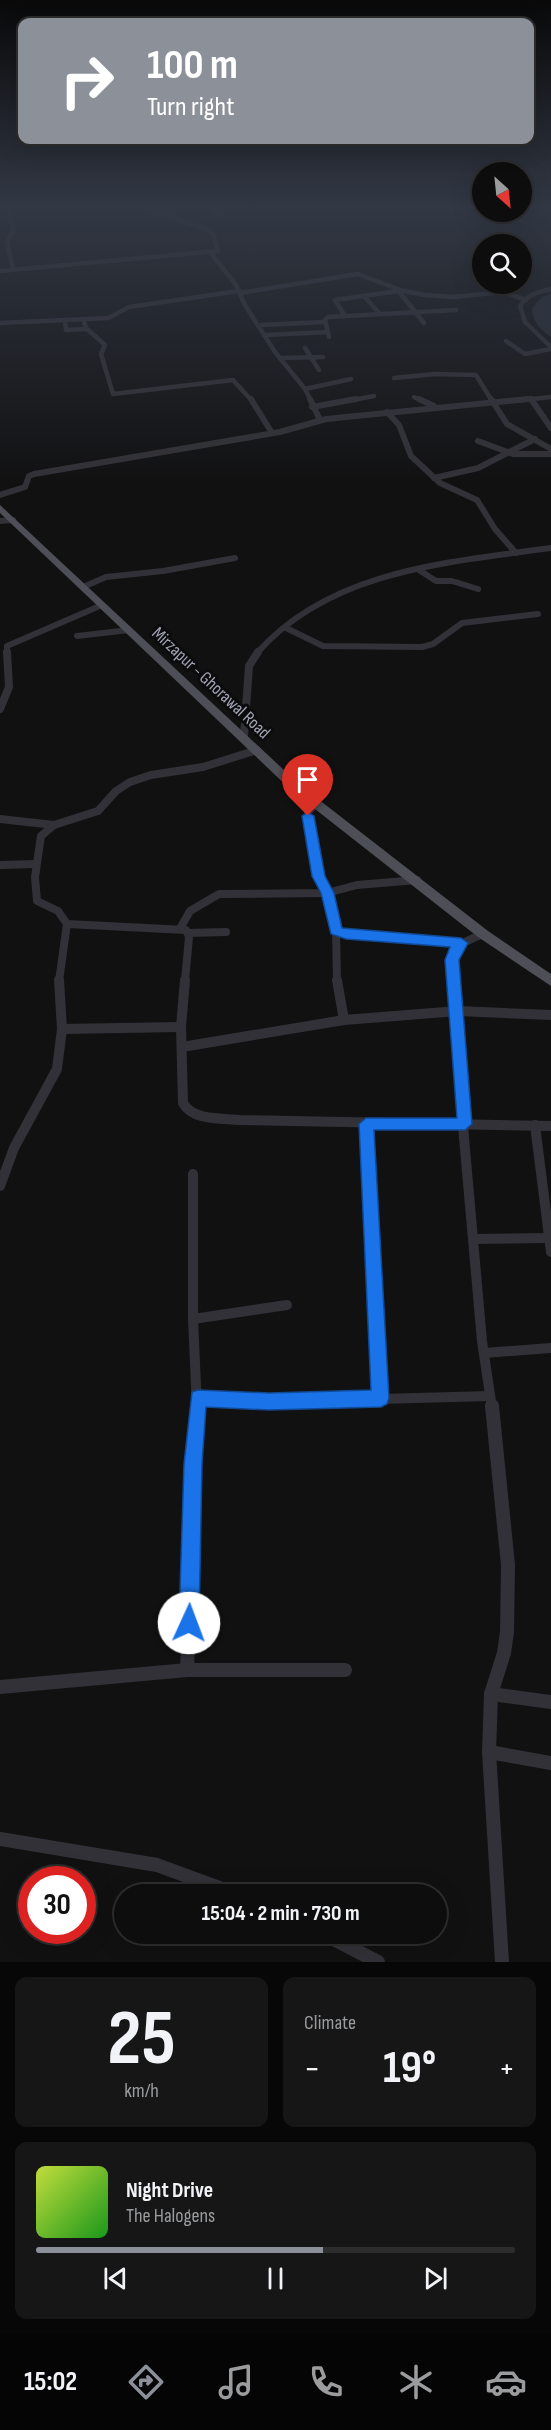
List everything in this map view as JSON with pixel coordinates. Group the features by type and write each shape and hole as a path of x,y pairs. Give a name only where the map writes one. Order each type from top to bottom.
{"main road":[{"name":"Mirzapur - Ghorawal Road","path":"0,508 316,804 417,880 483,934 551,981"}],"street":[{"path":"0,323 110,317 129,307 198,298"},
{"path":"243,298 280,358 304,389 320,420"},
{"path":"345,316 334,300 352,298"},
{"path":"365,298 380,314"},
{"path":"404,298 424,323"},
{"path":"266,335 329,334 326,322 328,317 415,312 454,313 441,298"},
{"path":"519,298 526,300"},
{"path":"532,298 526,300 519,315 524,324 551,348"},
{"path":"84,319 87,329 105,345 101,354 114,395 233,380 247,392 272,433"},
{"path":"65,320 66,330 87,329"},
{"path":"261,325 326,322"},
{"path":"291,324 298,333"},
{"path":"506,341 525,354 551,348"},
{"path":"305,348 320,370"},
{"path":"280,358 323,357"},
{"path":"394,378 474,374 479,377 490,402 507,424 551,449"},
{"path":"304,389 351,380"},
{"path":"312,407 374,396"},
{"path":"414,397 436,407"},
{"path":"0,495 26,488 29,476 34,474 272,433 320,420 551,397"},
{"path":"531,399 551,428"},
{"path":"400,411 421,401"},
{"path":"387,412 399,425 411,456 449,489 477,500 495,529 516,553"},
{"path":"434,478 478,468 508,455 535,439"},
{"path":"478,441 508,455 528,457 551,454"},
{"path":"0,521 13,520"},
{"path":"244,736 249,666 253,656 286,628 333,594 347,588 444,563 551,548"},
{"path":"83,587 106,577 163,571 235,558"},
{"path":"419,570 436,581 452,581 465,587 478,589"},
{"path":"0,709 7,702 9,692 7,646 58,622 102,605"},
{"path":"286,628 323,646 422,647 433,644 462,623 538,614"},
{"path":"77,636 129,630"},
{"path":"0,1186 14,1148 57,1069 62,1029 59,980 67,924 58,911 37,901 36,864 41,836 54,825 99,811 116,791 130,782 151,775 203,767 257,750"},
{"path":"316,804 308,812 309,823 319,876 327,893 336,931 336,974 344,1020"},
{"path":"0,819 54,825"},
{"path":"0,865 36,864"},
{"path":"417,880 357,885 327,893 219,894 190,911 185,930 181,1026 183,1103 187,1110 195,1115 240,1120 551,1126"},
{"path":"67,924 226,932"},
{"path":"336,931 346,934 461,943"},
{"path":"483,934 461,943 454,951 452,960 458,1011 473,1239 484,1353 498,1447 508,1565 507,1632 504,1653 491,1694 489,1752 502,1962"},
{"path":"182,1047 344,1020 458,1011 551,1015"},
{"path":"62,1029 181,1026"},
{"path":"366,1124 381,1398"},
{"path":"536,1125 551,1252"},
{"path":"187,1670 193,1464 198,1398 193,1319 193,1174"},
{"path":"473,1239 549,1238"},
{"path":"193,1319 287,1305"},
{"path":"484,1353 551,1348"},
{"path":"198,1398 269,1402 490,1396"},
{"path":"0,1687 187,1670 345,1670"},
{"path":"491,1694 551,1702"},
{"path":"489,1752 551,1763"},
{"path":"0,1839 157,1865 209,1884"},
{"path":"343,1944 378,1962"}],"shaded area":[{"path":"541,298 551,298 551,337 537,325 532,308"}],"route":[{"path":"189,1623 193,1464 198,1398 269,1402 381,1398 366,1124 465,1124 458,1011 452,960 454,951 461,943 346,934 336,931 333,927 327,893 319,876 308,816"}]}
